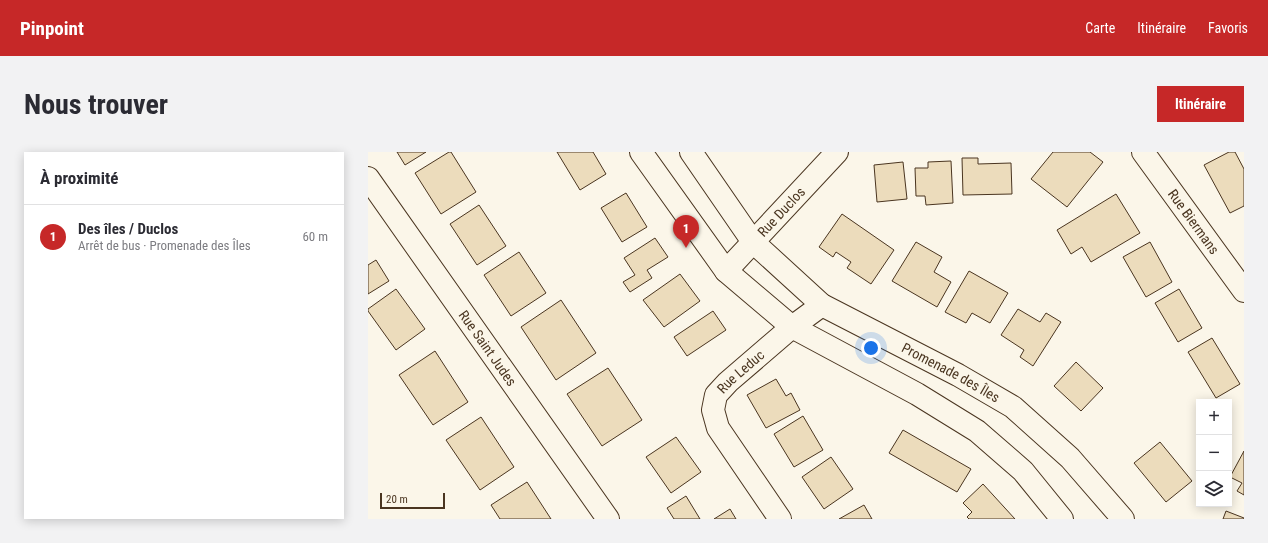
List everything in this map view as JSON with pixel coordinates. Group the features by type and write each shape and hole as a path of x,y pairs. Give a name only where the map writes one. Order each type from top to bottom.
{"street":[{"path":"641,152 726,271 792,327 917,394 977,431 1023,471 1062,519"},
{"name":"Promenade des Îles","path":"691,152 753,242 822,305 958,375 1013,407 1070,458 1123,519"},
{"name":"Rue Duclos","path":"726,271 837,152"},
{"name":"Rue Biermans","path":"1144,152 1244,291"},
{"name":"Rue Saint Judes","path":"368,178 608,519"},
{"name":"Rue Leduc","path":"780,519 718,428 713,410 716,396 728,382 792,327 822,305"}],"building":[{"path":"397,152 426,152 405,165"},
{"path":"451,152 476,192 441,214 415,173"},
{"path":"557,152 593,152 606,174 580,190"},
{"path":"1053,152 1090,152 1103,162 1067,207 1031,179"},
{"path":"1229,152 1235,152 1244,169 1244,206 1230,213 1204,165"},
{"path":"962,158 978,158 978,164 1011,163 1012,194 963,195"},
{"path":"951,161 953,203 926,205 925,196 916,196 915,168 928,168 928,162"},
{"path":"903,162 907,199 877,202 874,165"},
{"path":"626,193 647,227 622,242 601,208"},
{"path":"1116,194 1140,233 1091,262 1082,247 1071,254 1057,230"},
{"path":"479,205 506,246 477,265 450,224"},
{"path":"842,214 894,250 871,284 847,268 851,262 836,252 833,257 819,247"},
{"path":"655,238 668,257 647,270 652,278 630,292 623,282 635,275 624,258"},
{"path":"916,242 942,257 934,272 951,282 937,307 892,281"},
{"path":"1150,242 1172,282 1146,297 1123,257"},
{"path":"519,252 546,293 511,316 484,275"},
{"path":"376,260 389,281 368,294 368,265"},
{"path":"969,271 1008,293 990,323 972,313 966,323 945,312"},
{"path":"680,274 700,301 664,327 643,300"},
{"path":"396,289 425,329 396,350 368,309"},
{"path":"1179,289 1202,328 1178,342 1155,303"},
{"path":"561,300 596,353 556,380 521,327"},
{"path":"1018,309 1040,322 1046,313 1061,322 1033,366 1020,357 1024,350 1001,335"},
{"path":"713,311 726,330 687,356 674,337"},
{"path":"1212,338 1240,384 1216,398 1188,352"},
{"path":"435,351 468,402 433,425 399,375"},
{"path":"1076,362 1103,388 1081,411 1054,386"},
{"path":"608,368 642,420 602,446 567,394"},
{"path":"776,379 786,396 791,393 800,410 766,428 747,395"},
{"path":"803,416 823,450 794,467 774,434"},
{"path":"481,417 514,467 480,490 446,440"},
{"path":"903,430 971,469 957,492 889,453"},
{"path":"676,437 701,472 671,493 646,457"},
{"path":"1160,442 1192,481 1166,502 1134,463"},
{"path":"1244,451 1244,495 1237,491 1242,483 1232,478 1232,473"},
{"path":"831,457 853,489 824,509 802,477"},
{"path":"527,482 551,519 500,519 491,505"},
{"path":"983,484 1015,519 969,519 967,517 972,512 963,503"},
{"path":"686,496 700,519 674,519 667,508"},
{"path":"864,505 872,519 839,519"},
{"path":"730,509 736,519 714,519"},
{"path":"1226,511 1244,518 1244,519 1223,519"}],"place":[{"name":"Des îles / Duclos","path":"686,248"}]}
